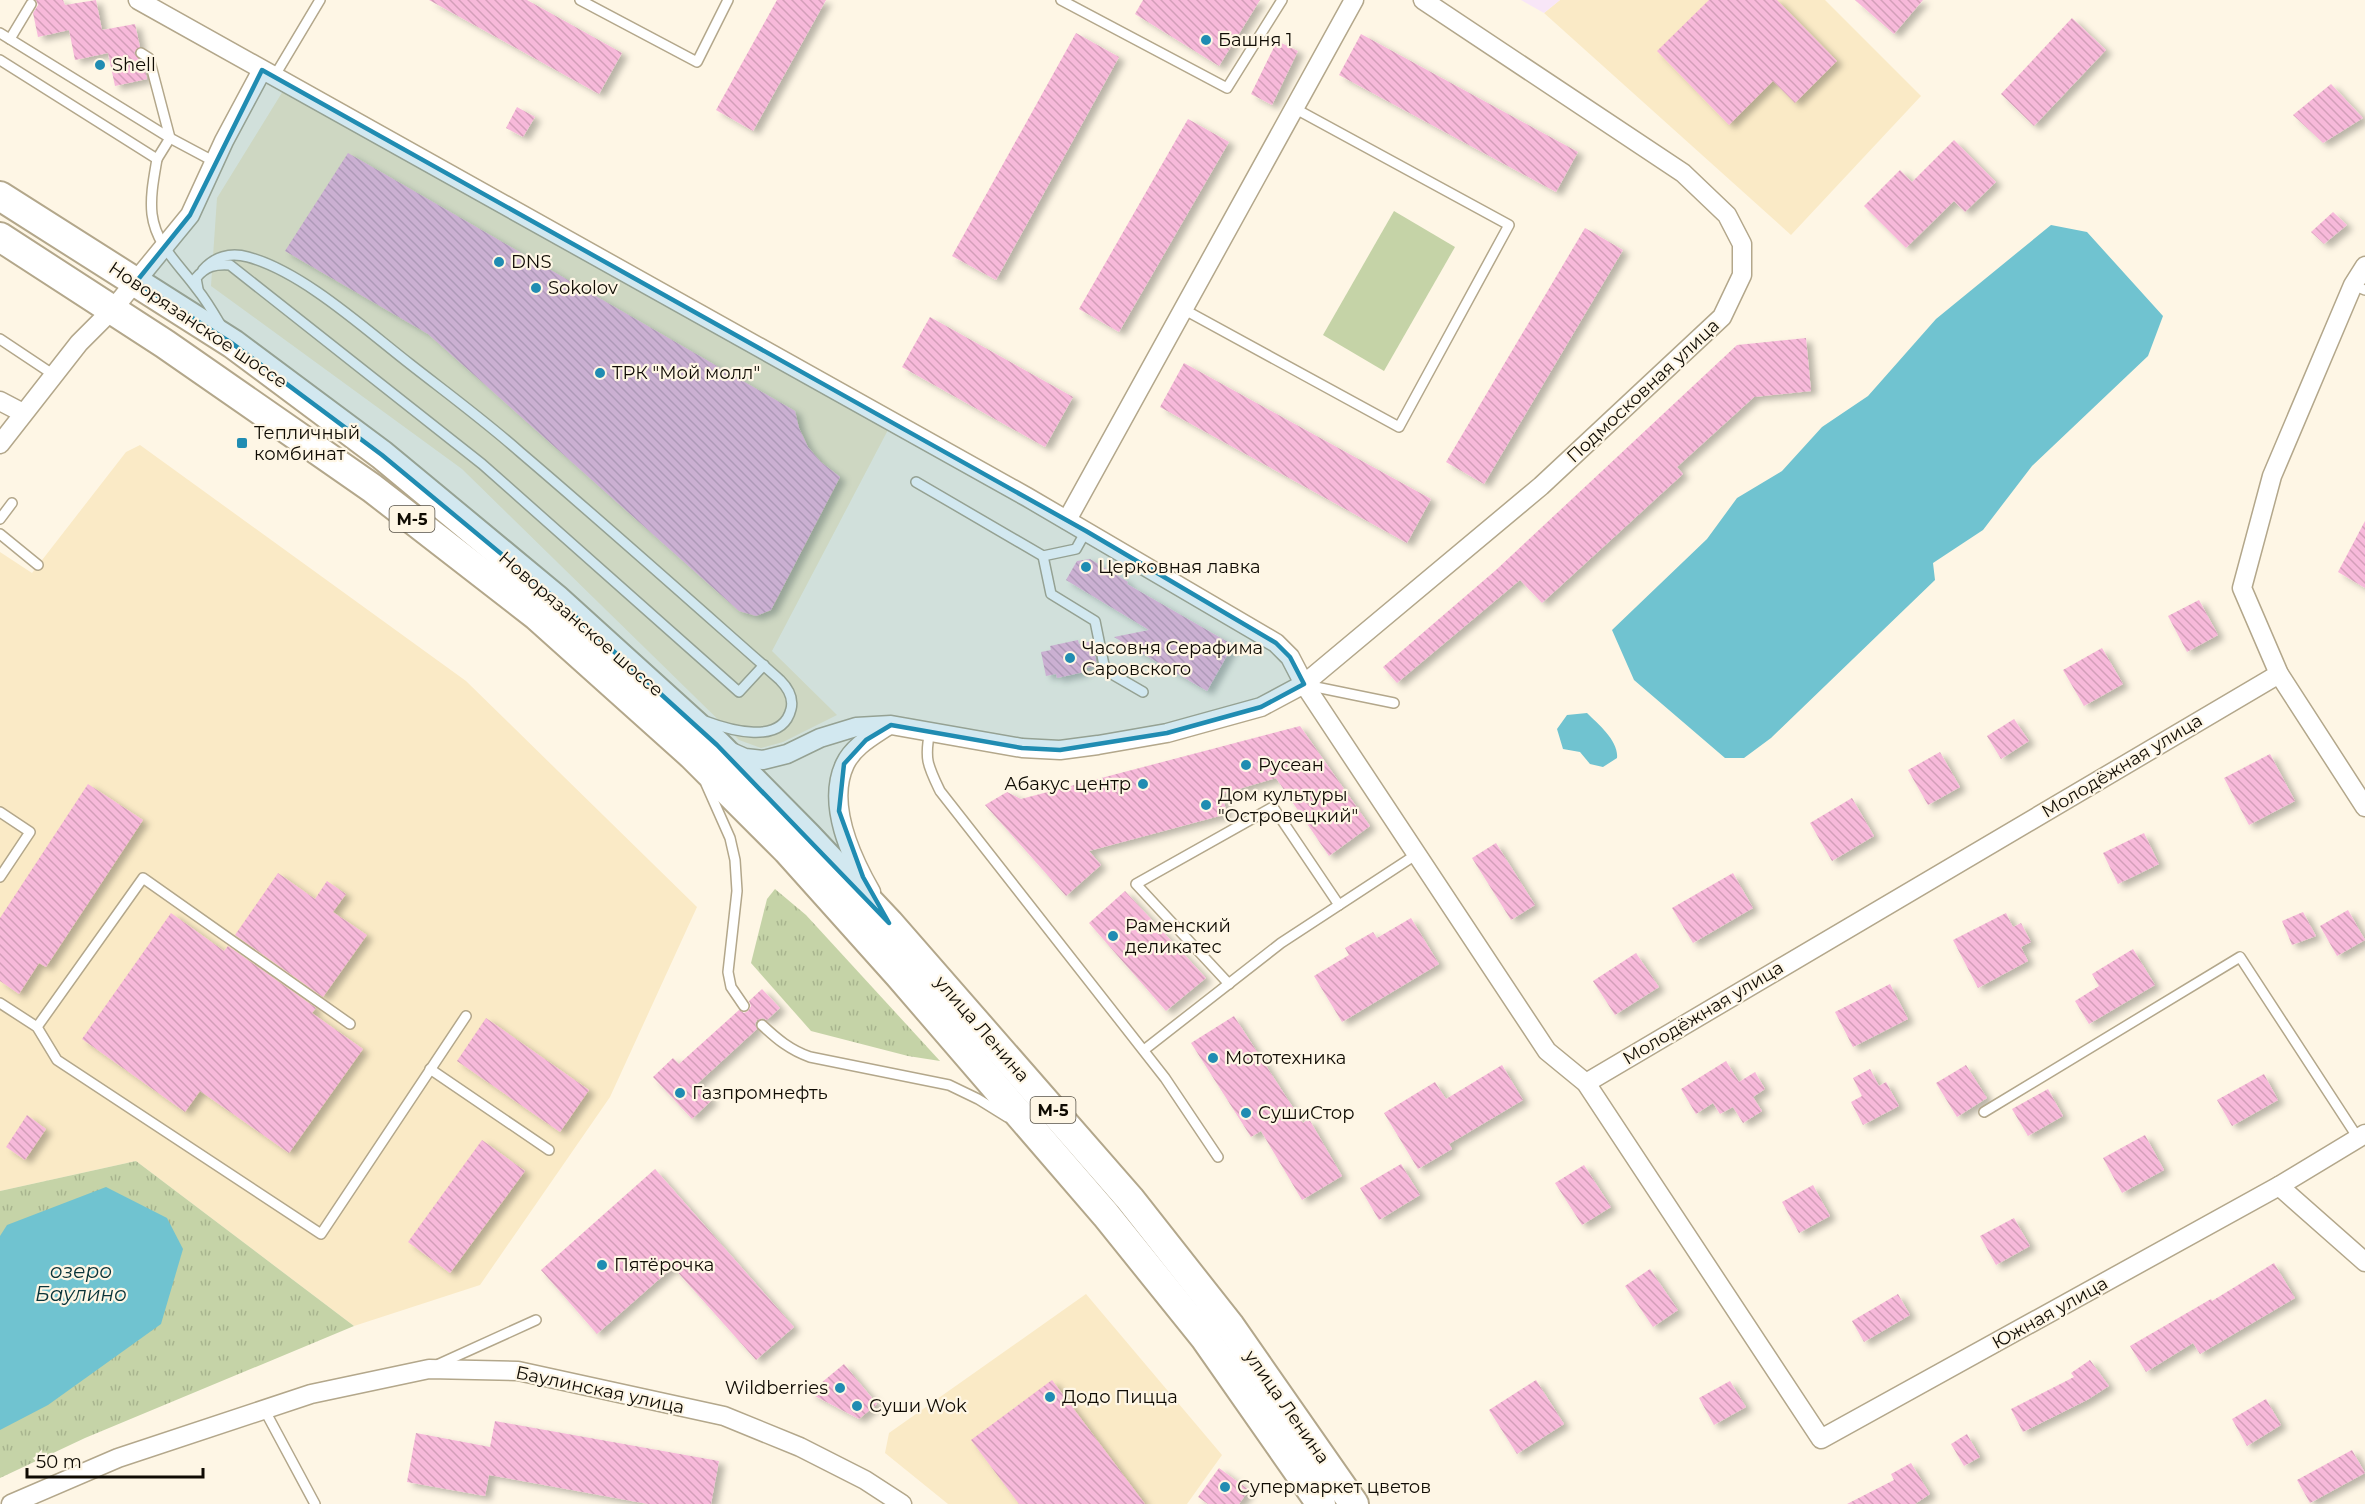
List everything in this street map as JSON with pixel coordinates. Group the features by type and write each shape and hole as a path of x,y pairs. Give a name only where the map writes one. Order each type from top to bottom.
{"main road":[{"name":"Новорязанское шоссе","path":"0,196 233,344 382,455 557,600 666,699 705,750"},
{"name":"Новорязанское шоссе","path":"0,237 113,309 372,488 705,750"},
{"name":"улица Ленина","path":"705,750 807,836 889,923 1130,1199 1230,1326 1354,1504"},
{"name":"улица Ленина","path":"705,750 787,850 1106,1215 1205,1338 1295,1466 1311,1499"}],"street":[{"path":"138,0 1067,520 1276,643 1290,657 1304,684 1548,1051 1586,1083"},
{"path":"1067,520 1354,0"},
{"name":"Подмосковная улица","path":"705,750 763,760 787,754 820,738 856,728 891,725 1022,748 1060,750 1098,746 1167,733 1261,707 1304,684 1550,478 1722,317 1742,275 1742,244 1727,215 1683,173 1423,0"},
{"path":"0,444 79,343 113,309 190,216 224,141 268,73"},
{"path":"2365,266 2359,288 2272,476 2242,588 2279,674 2365,807"},
{"path":"0,401 23,414"},
{"name":"Молодёжная улица","path":"1586,1083 2279,674"},
{"path":"889,923 863,877 847,841 839,811 839,789 844,764 851,754 866,740 891,725"},
{"name":"Южная улица","path":"1586,1083 1821,1440 2279,1186 2362,1136"},
{"path":"2279,1186 2365,1262"},
{"name":"Баулинская улица","path":"11,1504 118,1458 264,1409 311,1394 429,1369 518,1371 724,1416 800,1447 865,1480 902,1504"}],"lane":[{"path":"268,73 320,0"},
{"path":"580,0 697,62 728,0"},
{"path":"1061,0 1227,88 1282,0"},
{"path":"10,39 31,4"},
{"path":"0,33 171,138 215,162"},
{"path":"141,53 149,58 171,138 157,159 152,186 152,214 157,236 164,248 198,289 233,344"},
{"path":"0,60 157,159"},
{"path":"1183,309 1399,427 1509,225 1294,108"},
{"path":"198,289 196,278 209,263 220,257 233,255 247,257 272,267 328,299 519,450 764,665 786,686 792,703 786,719 772,729 753,732 726,729 697,718 666,699"},
{"path":"202,270 215,264 230,265 248,279 482,464 739,692 764,665"},
{"path":"0,339 54,375"},
{"path":"916,482 1043,556 1076,549 1086,531"},
{"path":"0,519 12,503"},
{"path":"0,534 38,565"},
{"path":"1043,556 1052,594 1095,621 1105,670 1143,692"},
{"path":"1304,684 1394,703"},
{"path":"930,731 925,752 940,791 1144,1050 1218,1157"},
{"path":"705,750 735,860 737,891 728,972 730,987 744,1005"},
{"path":"1228,984 1136,884 1273,807 1339,905"},
{"path":"0,812 30,832 0,877"},
{"path":"1144,1050 1281,943 1417,855"},
{"path":"37,1028 144,878 350,1024"},
{"path":"1984,1112 2240,957 2362,1136"},
{"path":"0,1003 37,1028 57,1060 321,1234 466,1016"},
{"path":"762,1025 793,1051 810,1057 949,1085 978,1099 1039,1136"},
{"path":"430,1069 549,1150"},
{"path":"429,1369 536,1320"},
{"path":"264,1409 315,1504"}],"highlighted area":[{"path":"262,70 1086,531 1276,643 1290,657 1304,684 1261,707 1167,733 1060,750 1022,748 891,725 866,740 844,764 839,811 863,877 889,923 717,745 557,600 382,455 233,344 136,282 190,215"}],"shaded area":[{"path":"1521,0 1560,0 1544,13"},
{"path":"1560,0 1825,0 1921,96 1791,235 1544,13"},
{"path":"283,91 889,428 772,651 837,715 783,742 761,748 739,740 462,469 211,286 217,198"},
{"path":"140,445 466,681 697,907 610,1097 480,1285 354,1326 136,1161 0,1191 0,552 32,573 126,452"},
{"path":"1086,1294 1222,1455 1187,1504 948,1504 885,1453 889,1433"}],"green space":[{"path":"1394,211 1455,247 1384,371 1323,335"},
{"path":"775,889 806,915 940,1061 908,1056 811,1031 751,963 767,899"},
{"path":"136,1161 354,1326 85,1438 0,1478 0,1191"}],"water":[{"path":"2051,225 2087,232 2163,316 2148,356 2032,466 1983,530 1933,563 1935,580 1771,738 1744,758 1725,758 1634,680 1612,630 1707,539 1737,498 1782,471 1822,427 1868,396 1936,319"},
{"path":"1587,713 1607,733 1615,745 1617,758 1603,767 1590,764 1580,752 1563,749 1557,729 1567,715"},
{"name":"озеро Баулино","path":"106,1187 167,1218 183,1249 161,1324 48,1405 0,1430 0,1236 7,1225"}],"building":[{"path":"36,0 63,0 65,5 96,0 102,30 135,24 140,47 134,53 143,62 147,79 115,86 108,53 75,60 69,30 38,37 33,13 38,5"},
{"path":"429,0 527,0 622,53 599,94"},
{"path":"777,0 826,0 753,131 716,110"},
{"name":"Башня 1","path":"1143,0 1260,0 1219,66 1135,14"},
{"path":"1709,0 1777,0 1837,61 1795,103 1773,81 1729,125 1657,51"},
{"path":"1855,0 1923,0 1894,34"},
{"path":"2072,18 2106,50 2034,126 2001,94"},
{"path":"1076,33 1119,57 996,280 952,256"},
{"path":"1361,34 1578,152 1556,192 1339,75"},
{"path":"1277,41 1298,51 1272,105 1251,94"},
{"path":"2331,84 2363,118 2323,143 2293,115"},
{"path":"517,107 535,117 523,137 506,128"},
{"path":"1188,119 1229,142 1119,332 1079,309"},
{"path":"1954,140 1996,182 1965,212 1954,201 1906,248 1864,206 1900,170 1912,182"},
{"name":"ТРК \"Мой молл\"","path":"348,153 795,411 799,428 808,447 821,462 840,477 771,610 756,616 739,611 428,334 285,251"},
{"path":"2333,212 2347,225 2324,244 2311,232"},
{"path":"1585,228 1623,250 1484,484 1446,462"},
{"path":"930,317 1073,397 1045,447 902,367"},
{"path":"1806,338 1811,391 1754,397 1677,467 1683,474 1542,603 1520,580 1397,683 1383,667 1496,570 1737,345"},
{"path":"1184,363 1431,499 1407,543 1160,407"},
{"path":"2365,521 2365,588 2338,572"},
{"path":"1090,559 1128,582 1127,584 1233,645 1207,691 1114,637 1149,630 1066,580 1077,561"},
{"path":"2199,600 2218,635 2187,652 2168,616"},
{"name":"Часовня Серафима Саровского","path":"1078,640 1079,644 1092,641 1097,666 1083,668 1084,672 1057,678 1056,674 1046,676 1041,652 1051,650 1050,646"},
{"path":"2102,648 2123,684 2084,706 2063,670"},
{"path":"2014,719 2029,741 2001,759 1987,736"},
{"path":"1300,726 1370,826 1329,856 1276,778 1222,794 1227,814 1089,851 1101,865 1066,896 985,805 1007,792 1021,799"},
{"path":"1940,752 1960,787 1928,805 1908,770"},
{"path":"2270,754 2295,801 2249,825 2224,778"},
{"path":"88,784 143,820 46,967 39,963 19,994 0,981 0,918"},
{"path":"1852,798 1874,836 1832,861 1810,823"},
{"path":"2144,833 2159,864 2118,884 2103,853"},
{"path":"1496,843 1535,905 1511,920 1472,858"},
{"path":"278,873 315,899 327,881 346,894 333,912 367,935 323,997 235,935"},
{"path":"1733,873 1753,908 1693,943 1672,908"},
{"path":"1125,891 1206,978 1166,1011 1089,923"},
{"path":"2348,910 2365,940 2337,956 2320,926"},
{"path":"2303,912 2316,936 2292,945 2282,921"},
{"path":"171,913 224,951 228,946 316,1008 312,1013 363,1049 289,1153 200,1091 185,1112 82,1039"},
{"path":"2006,913 2013,927 2021,923 2031,942 2021,947 2028,961 1978,988 1953,940"},
{"path":"1411,918 1439,964 1342,1022 1314,976 1349,955 1345,948 1373,932 1377,938"},
{"path":"2133,949 2155,985 2089,1024 2075,1001 2099,986 2092,974"},
{"path":"1636,953 1659,987 1615,1015 1593,981"},
{"path":"1890,984 1908,1019 1853,1047 1835,1012"},
{"path":"762,989 780,1008 767,1020 763,1018 757,1020 755,1024 757,1029 697,1084 712,1100 692,1119 653,1077 673,1058 679,1064 739,1010 744,1013 748,1011 751,1006 749,1001"},
{"path":"1234,1016 1303,1123 1309,1119 1342,1176 1302,1200 1261,1131 1251,1137 1191,1043"},
{"path":"486,1018 589,1090 560,1132 457,1061"},
{"path":"1726,1061 1739,1082 1755,1072 1765,1089 1753,1097 1762,1111 1743,1123 1733,1107 1720,1114 1713,1103 1696,1114 1681,1089"},
{"path":"1502,1065 1523,1100 1449,1144 1452,1149 1418,1169 1384,1113 1435,1082 1446,1099"},
{"path":"1966,1065 1987,1098 1957,1117 1936,1083"},
{"path":"1870,1069 1879,1086 1886,1082 1899,1106 1863,1125 1851,1102 1862,1096 1853,1078"},
{"path":"2264,1074 2278,1100 2232,1126 2217,1100"},
{"path":"2048,1089 2063,1116 2028,1136 2012,1109"},
{"path":"27,1115 46,1129 25,1160 6,1147"},
{"path":"2145,1135 2164,1170 2122,1193 2103,1158"},
{"path":"482,1140 525,1171 450,1273 408,1242"},
{"path":"1401,1164 1420,1195 1379,1220 1360,1188"},
{"path":"1584,1165 1611,1207 1582,1225 1555,1183"},
{"path":"655,1169 794,1327 756,1360 673,1267 597,1334 541,1270"},
{"path":"1813,1185 1830,1216 1799,1233 1782,1202"},
{"path":"2014,1218 2030,1246 1996,1265 1980,1236"},
{"path":"2274,1263 2295,1298 2200,1354 2193,1343 2146,1372 2130,1346 2211,1299 2212,1301"},
{"path":"1650,1269 1678,1310 1653,1327 1625,1286"},
{"path":"1898,1294 1910,1315 1864,1342 1852,1321"},
{"path":"2090,1360 2109,1386 2087,1400 2023,1432 2011,1409 2074,1377 2071,1373"},
{"path":"844,1364 877,1404 859,1419 809,1393"},
{"path":"1052,1380 1145,1504 1019,1504 971,1440"},
{"path":"1536,1380 1564,1424 1517,1454 1489,1410"},
{"path":"1730,1381 1746,1407 1714,1425 1699,1398"},
{"path":"2266,1399 2281,1425 2247,1446 2232,1419"},
{"path":"495,1421 719,1461 711,1504 648,1504 489,1475 485,1496 407,1482 416,1433 490,1447"},
{"path":"1967,1434 1980,1457 1964,1466 1951,1444"},
{"path":"2352,1450 2365,1473 2310,1503 2297,1480"},
{"path":"1911,1463 1930,1494 1915,1504 1847,1504 1894,1480 1891,1474"},
{"path":"1219,1468 1249,1490 1239,1504 1208,1504 1198,1497"}],"place":[{"name":"Башня 1","path":"1206,40"},
{"name":"Shell","path":"100,65"},
{"name":"DNS","path":"499,262"},
{"name":"Sokolov","path":"536,288"},
{"name":"ТРК \"Мой молл\"","path":"600,373"},
{"name":"Тепличный комбинат","path":"242,443"},
{"name":"Церковная лавка","path":"1086,567"},
{"name":"Часовня Серафима Саровского","path":"1070,658"},
{"name":"Русеан","path":"1246,765"},
{"name":"Абакус центр","path":"1143,784"},
{"name":"Дом культуры \"Островецкий\"","path":"1206,805"},
{"name":"Раменский деликатес","path":"1113,936"},
{"name":"Мототехника","path":"1213,1058"},
{"name":"Газпромнефть","path":"680,1093"},
{"name":"СушиСтор","path":"1246,1113"},
{"name":"Пятёрочка","path":"602,1265"},
{"name":"Wildberries","path":"840,1388"},
{"name":"Додо Пицца","path":"1050,1397"},
{"name":"Суши Wok","path":"857,1406"},
{"name":"Супермаркет цветов","path":"1225,1487"}]}
